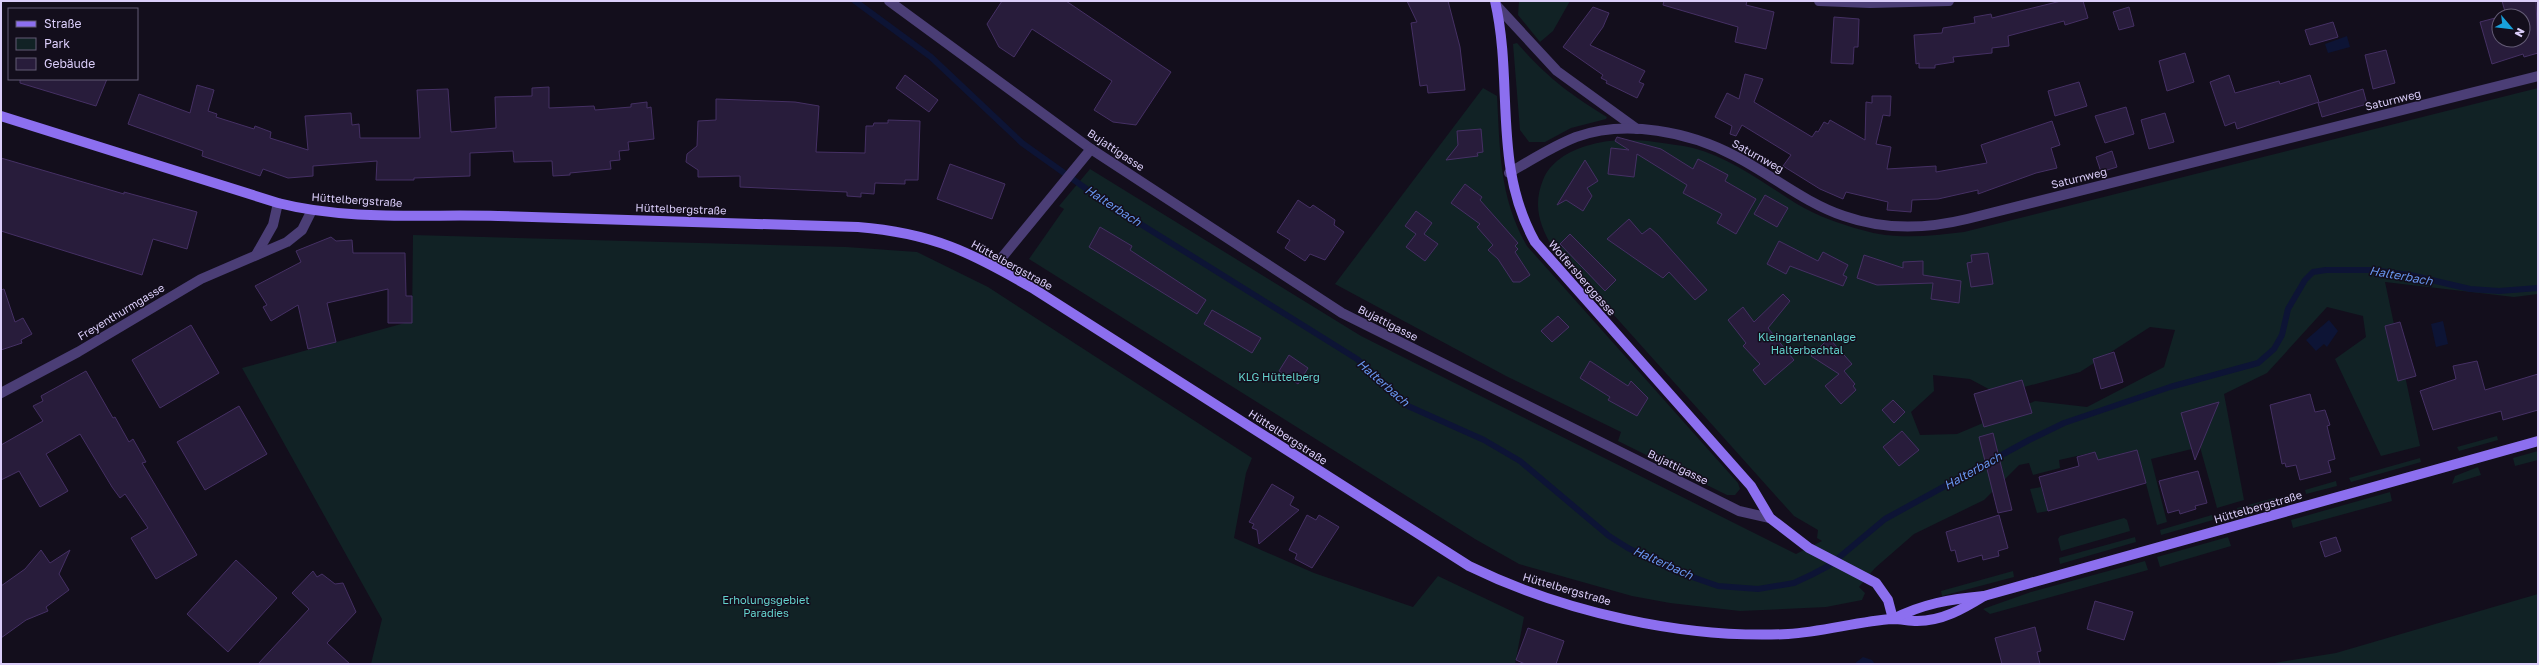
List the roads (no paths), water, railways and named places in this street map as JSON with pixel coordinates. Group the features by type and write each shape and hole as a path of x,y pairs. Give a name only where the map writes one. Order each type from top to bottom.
{"main road":[{"name":"Wolfersberggasse","path":"1495,3 1504,69 1510,173 1517,205 1525,225 1545,256 1751,486 1770,518"},
{"name":"Hüttelbergstraße","path":"1,116 278,203 312,210 384,215 617,219 872,228 939,241 995,266 1469,566 1522,590 1599,612 1658,624 1714,632 1788,634 1893,619 1918,621 1936,618 1957,612 1984,596"},
{"name":"Hüttelbergstraße","path":"1893,619 1916,607 1953,598 1984,596 2538,441"},
{"name":"Bujattigasse","path":"1770,518 1809,548 1866,577 1884,593 1893,619"}],"street":[{"name":"Bujattigasse","path":"889,1 1091,149 1323,301 1370,329 1739,511 1770,518"},
{"path":"1819,1 1870,3 1949,1"},
{"name":"Saturnweg","path":"1495,3 1557,71 1637,129"},
{"name":"Saturnweg","path":"1510,173 1576,137 1637,129 1686,137 1712,146 1734,156 1806,198 1844,216 1896,227 1930,226 1967,219 2538,76"},
{"path":"995,266 1091,149"},
{"path":"256,255 273,225 278,203"},
{"name":"Freyenthurmgasse","path":"1,393 78,352 201,279 278,247 296,236 306,225 312,210"}],"water":[{"path":"2347,36 2350,47 2328,53 2325,44"},
{"path":"2329,320 2338,331 2327,347 2324,344 2316,351 2306,340"},
{"path":"2443,321 2448,344 2436,347 2431,324"},
{"path":"1863,657 1872,660 1875,664 1854,664"}],"waterway":[{"name":"Halterbach","path":"855,1 931,57 1022,143 1102,200 1357,359 1408,406 1484,440 1520,461 1609,536 1628,548 1675,571 1718,586 1758,589 1794,583 1830,565 1885,519 2029,440 2064,423 2170,387 2258,363 2274,349 2282,335 2288,309 2305,280 2313,272 2326,270 2373,270 2410,275 2470,289 2499,291 2538,288"}],"park label":[{"name":"Kleingartenanlage Halterbachtal","path":"1807,343"},
{"name":"KLG Hüttelberg","path":"1279,377"},
{"name":"Erholungsgebiet Paradies","path":"766,606"}]}
